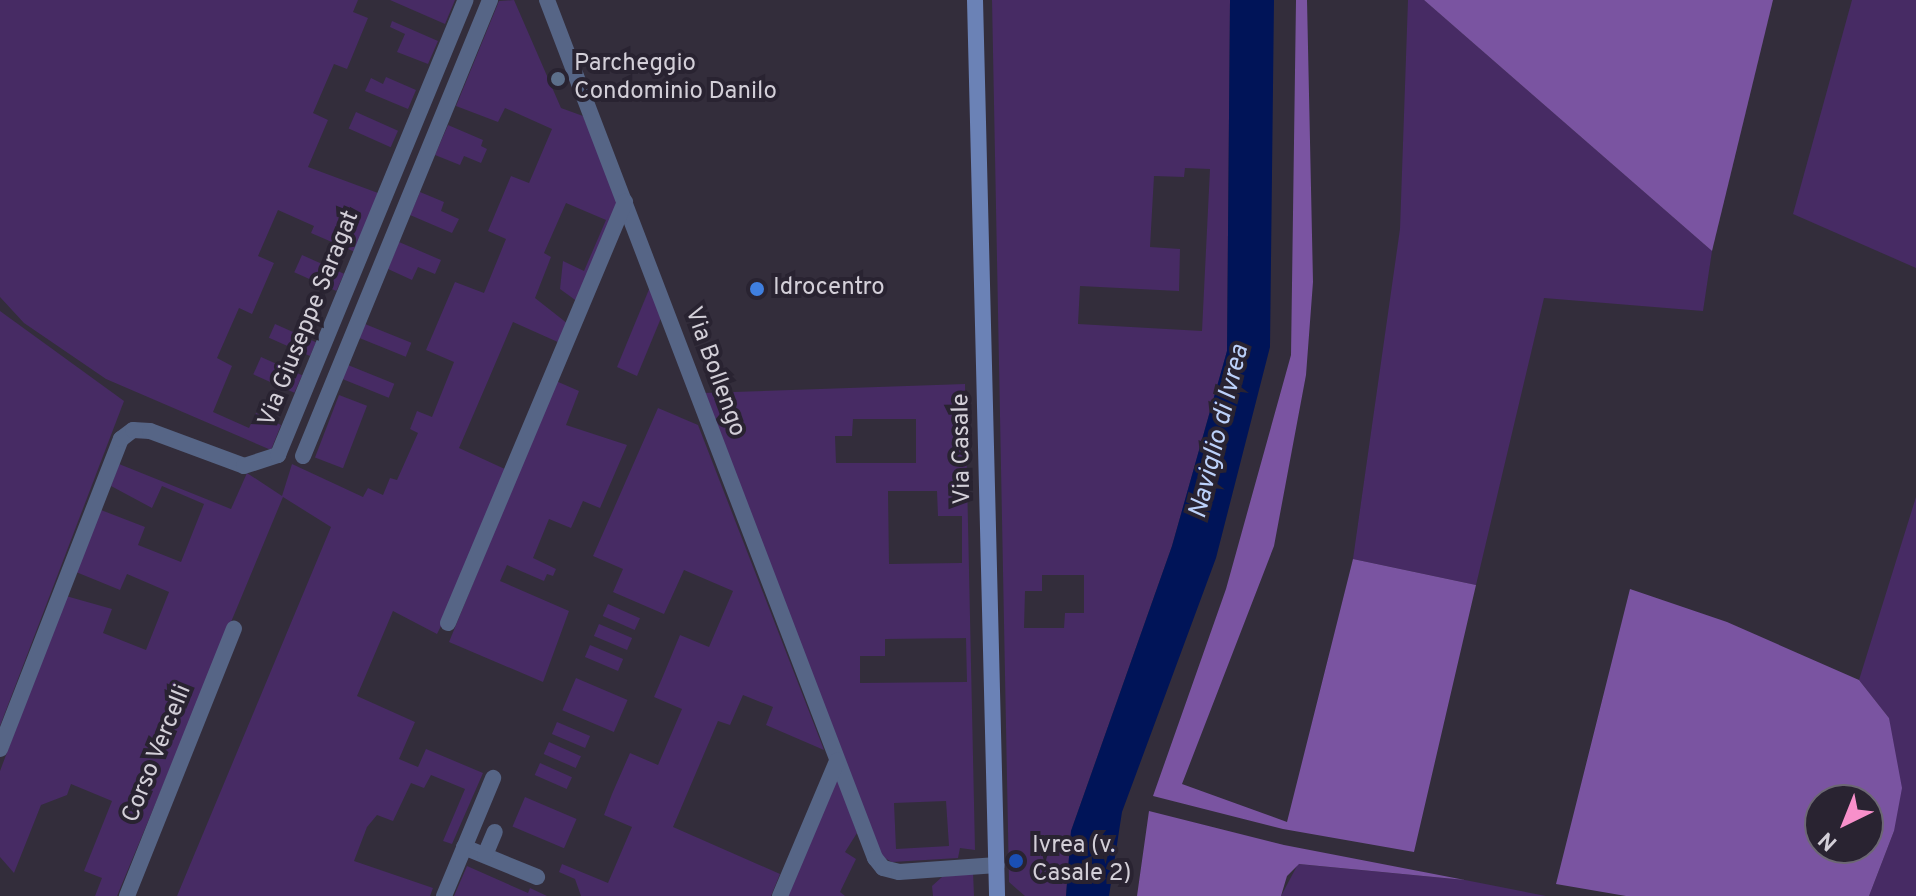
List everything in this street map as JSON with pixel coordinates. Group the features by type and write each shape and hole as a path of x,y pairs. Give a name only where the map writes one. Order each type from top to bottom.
{"main road":[{"name":"Via Casale","path":"975,0 997,896"}],"street":[{"name":"Via Giuseppe Saragat","path":"0,749 121,439 133,430 150,431 244,466 278,455 466,0"},
{"path":"303,456 490,0"},
{"name":"Via Bollengo","path":"547,0 837,761 883,868 899,872 997,865"},
{"path":"448,623 625,202"},
{"name":"Corso Vercelli","path":"127,896 234,629"},
{"path":"780,896 789,857 837,761"},
{"path":"444,896 493,778"},
{"path":"485,855 495,832"},
{"path":"464,847 537,877"}],"shaded area":[{"path":"0,0 358,0 353,12 368,18 347,69 334,64 313,113 328,120 308,167 378,193 355,252 311,233 314,226 278,210 258,256 274,263 252,314 239,308 217,358 232,366 213,412 249,428 256,413 281,425 271,450 106,379 24,323 0,297"},
{"path":"390,0 455,0 445,24"},
{"path":"514,0 561,108 583,116 620,202 578,302 560,289 563,261 584,271 606,220 566,203 544,253 551,257 535,298 568,324 560,343 513,322 459,448 507,470 443,622 437,634 393,611 357,696 415,722 399,759 418,767 426,749 483,773 452,844 443,841 465,789 431,775 424,788 411,783 393,821 377,815 367,827 354,861 433,888 430,896 177,896 331,527 283,497 117,896 95,896 102,878 84,871 112,801 71,784 67,795 41,805 14,873 0,857 0,771 66,596 112,609 103,633 146,650 169,592 127,574 120,590 76,572 101,510 145,527 138,545 181,562 204,504 162,486 152,508 111,486 119,464 231,509 247,473 282,496 292,464 363,497 368,488 383,495 390,478 397,480 418,433 410,429 417,411 432,417 454,362 426,350 455,282 484,293 506,239 488,231 511,176 529,183 552,129 505,108 498,122 456,106 499,1"},
{"path":"992,0 1230,0 1227,351 1172,546 1071,831 1066,896 1025,896 1009,882","holes":["1185,168 1210,169 1202,331 1078,324 1080,286 1179,291 1180,249 1150,247 1154,176 1184,177","1042,575 1084,575 1084,613 1065,613 1064,628 1024,628 1025,591 1042,591"]},
{"path":"1296,0 1307,0 1313,282 1306,375 1274,546 1182,784 1287,822 1353,559 1476,585 1414,852 1283,829 1153,796 1226,589 1291,355"},
{"path":"1408,0 1424,0 1712,251 1703,311 1544,298 1476,585 1353,559 1400,229"},
{"path":"1424,0 1773,0 1712,251"},
{"path":"1852,0 1916,0 1916,268 1793,214"},
{"path":"392,21 438,41 428,64 397,52 405,34 390,27"},
{"path":"386,77 416,90 408,109 365,91 371,78 383,84"},
{"path":"356,112 398,131 391,147 349,128"},
{"path":"448,125 483,140 481,146 487,149 481,163 464,156 460,165 435,155"},
{"path":"420,192 444,202 441,211 459,219 452,233 410,215"},
{"path":"399,242 441,260 435,274 418,267 412,280 388,269"},
{"path":"302,255 344,274 336,291 294,272"},
{"path":"650,287 661,318 637,376 617,367"},
{"path":"0,311 124,401 0,726"},
{"path":"275,324 316,342 310,356 269,338"},
{"path":"365,324 411,343 406,357 359,338"},
{"path":"261,357 302,375 294,393 253,374"},
{"path":"348,365 394,384 389,398 342,379"},
{"path":"556,381 579,391 566,425 627,445 600,508 583,501 571,528 549,519 533,558 556,569 553,576 547,574 544,581 507,565 500,581 569,611 543,682 449,642"},
{"path":"965,384 975,850 960,848 958,858 892,862 881,856 703,393","holes":["853,419 916,419 916,463 836,463 835,436 852,436","888,491 937,491 938,516 962,516 962,563 889,564","966,638 967,682 860,683 860,656 885,656 885,639","946,801 949,846 896,849 894,803"]},
{"path":"339,395 367,406 343,468 315,458"},
{"path":"658,408 698,425 824,750 766,725 773,707 743,695 730,725 718,721 673,827 780,874 771,896 581,896 575,879 559,872 562,864 608,883 632,827 604,815 630,753 658,765 682,709 654,697 680,635 709,647 733,591 684,570 664,614 613,592 623,569 593,556"},
{"path":"1916,497 1916,896 1869,896 1881,864 1884,864 1894,831 1889,718 1859,680"},
{"path":"1630,589 1727,622 1859,680 1889,718 1902,788 1894,831 1884,857 1884,784 1804,784 1804,864 1881,864 1869,896 1626,896 1556,884"},
{"path":"608,604 640,618 635,630 603,616"},
{"path":"599,624 632,638 627,650 594,636"},
{"path":"590,645 623,659 618,671 585,657"},
{"path":"576,678 628,700 614,732 562,710"},
{"path":"557,722 590,736 585,748 552,734"},
{"path":"549,742 581,756 576,768 544,754"},
{"path":"540,763 572,777 567,789 535,775"},
{"path":"837,778 857,833 845,852 856,859 840,892 845,896 787,896"},
{"path":"525,797 577,819 564,848 512,826"},
{"path":"1149,811 1284,845 1465,880 1299,864 1287,876 1281,896 1137,896"},
{"path":"1298,864 1465,880 1546,896 1281,896"},
{"path":"467,866 528,893 530,888 547,896 454,896"},
{"path":"973,872 974,896 933,896 932,886 942,877"}],"water":[{"name":"Naviglio di Ivrea","path":"1230,0 1274,0 1270,347 1216,558 1122,812 1109,896 1066,896 1071,831 1172,546 1227,351"}],"place":[{"name":"Parcheggio Condominio Danilo","path":"558,79"},
{"name":"Idrocentro","path":"757,289"},
{"name":"Ivrea (v. Casale 2)","path":"1016,861"}]}
